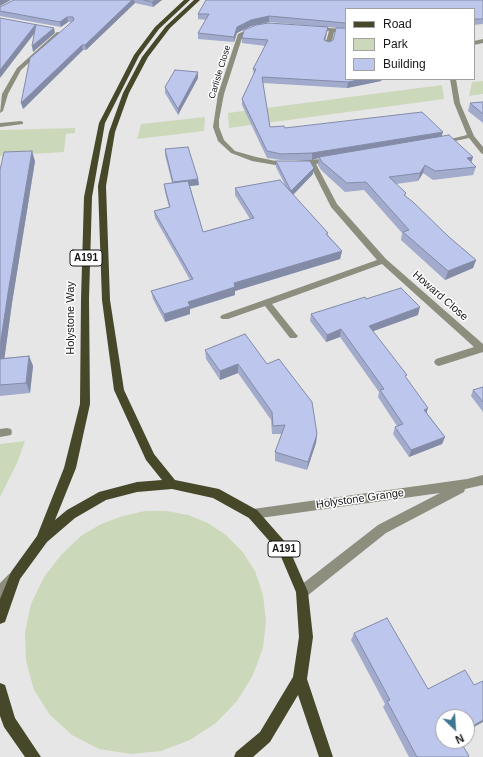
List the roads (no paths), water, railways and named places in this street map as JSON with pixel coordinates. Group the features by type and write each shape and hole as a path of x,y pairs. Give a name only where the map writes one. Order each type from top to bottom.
{"main road":[{"name":"Holystone Way","path":"43,538 70,468 85,404 85,299 88,197 102,123 136,56 157,28 187,0"},
{"name":"A191","path":"172,484 150,457 119,390 106,300 102,186 112,132 126,93 142,62 168,27 197,0"},
{"name":"Holystone Way","path":"0,617 15,576 43,538 71,514 103,496 137,487 172,484 215,493 253,514 283,548 302,592 306,637 300,679 265,737 242,757"},
{"name":"Holystone Way","path":"300,679 326,757"},
{"path":"0,690 9,722 34,757"}],"street":[{"name":"Carlisle Close","path":"264,26 253,28 241,34 221,94 216,120 216,127 221,141 233,152 255,160 281,164 312,163 342,158"},
{"path":"308,28 345,31"},
{"path":"0,111 6,94 19,69 64,29 54,30"},
{"path":"328,45 332,30"},
{"path":"453,80 457,103 471,136 483,152"},
{"path":"0,125 22,123"},
{"path":"433,143 471,136"},
{"name":"Howard Close","path":"312,163 334,205 383,261 482,348"},
{"path":"225,317 383,261"},
{"path":"266,302 293,336"},
{"name":"Howard Close","path":"439,362 482,348"},
{"name":"Holystone Grange","path":"253,514 467,484 483,480"},
{"name":"Holystone Grange","path":"302,592 382,529 467,484"},
{"path":"0,593 15,576"}]}
